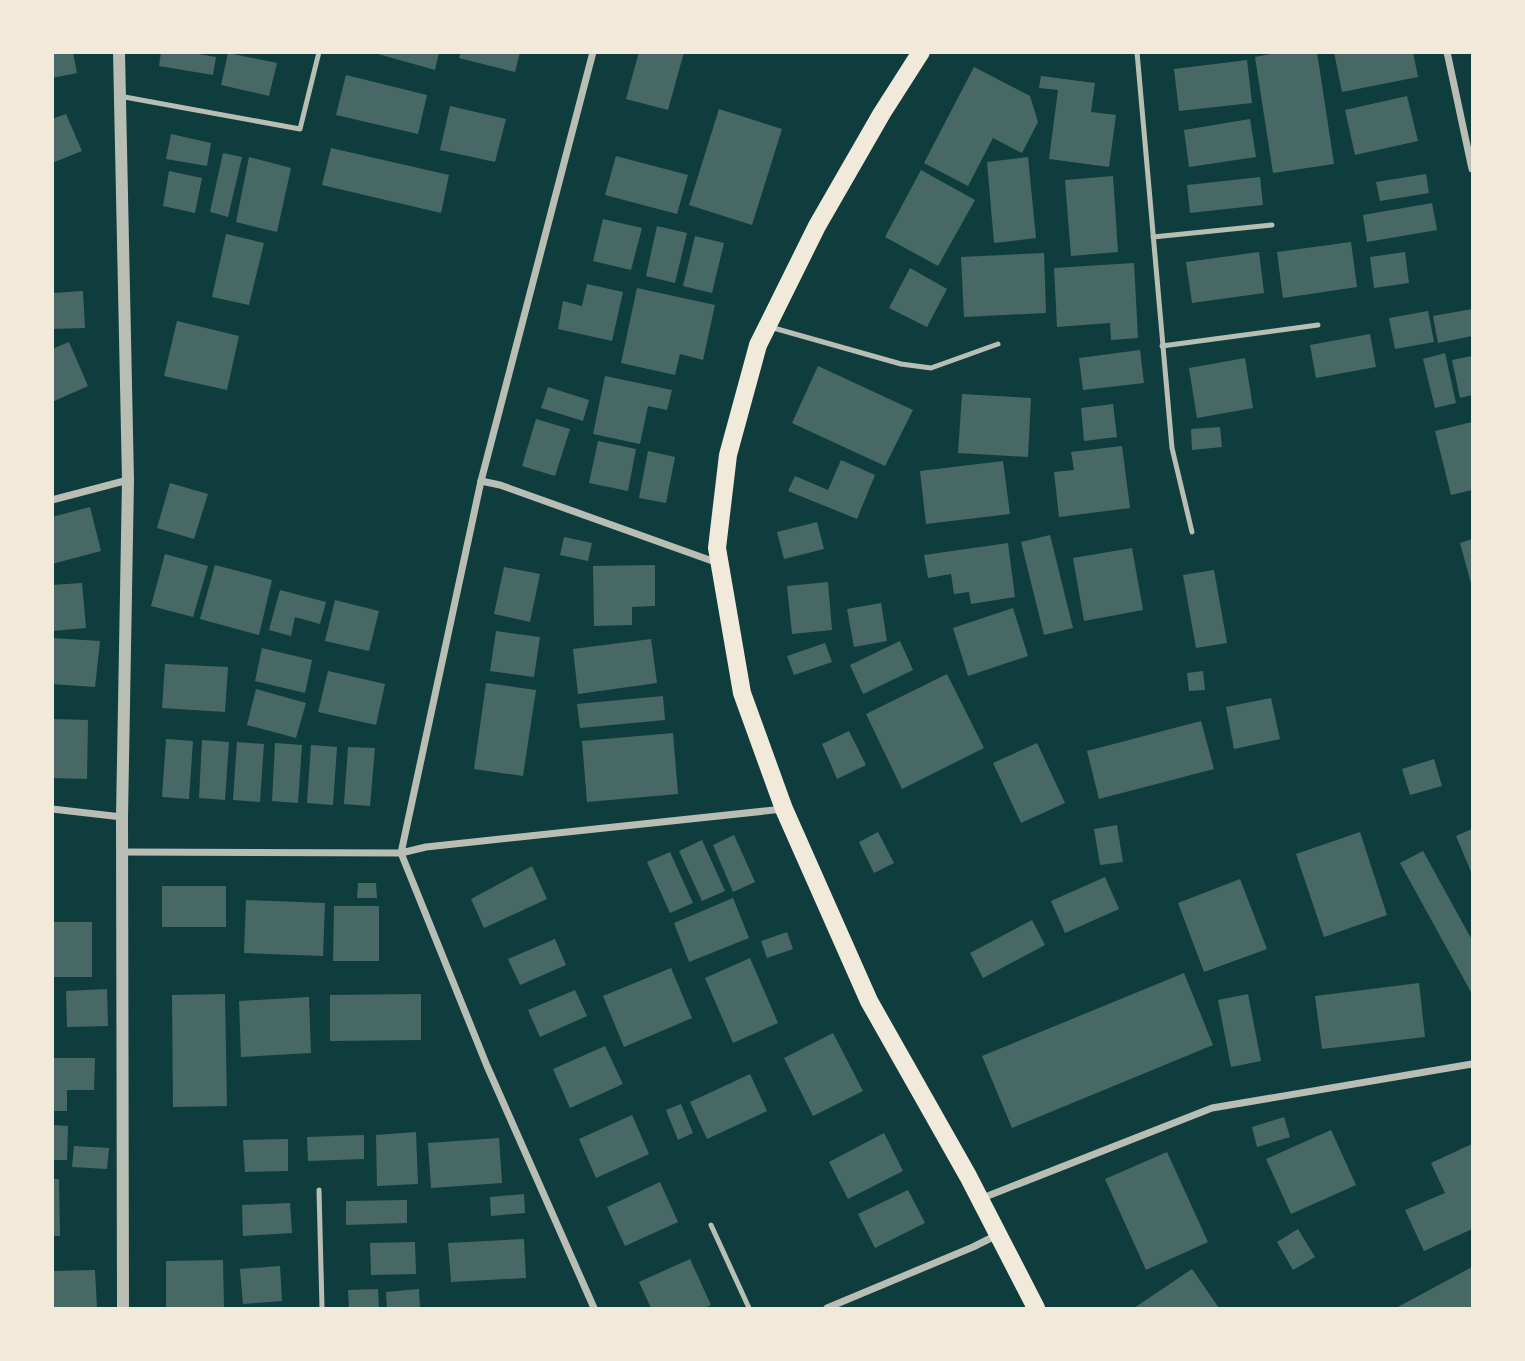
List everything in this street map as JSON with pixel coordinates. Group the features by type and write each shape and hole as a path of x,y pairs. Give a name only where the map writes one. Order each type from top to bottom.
{"main road":[{"path":"921,52 882,113 817,226 758,345 728,455 717,548 742,693 784,809 869,1001 968,1176 1036,1308"}],"street":[{"path":"120,52 128,480 122,817 123,1308"},
{"path":"593,52 481,481 401,853 487,1066 594,1308"},
{"path":"1447,52 1472,169"},
{"path":"52,500 128,480"},
{"path":"481,481 500,485 720,564"},
{"path":"52,809 122,817"},
{"path":"122,852 401,853 426,847 784,809"},
{"path":"979,1199 1212,1108 1472,1064"},
{"path":"827,1308 998,1234"}],"lane":[{"path":"119,96 300,129 319,52"},
{"path":"1137,52 1172,447 1192,532"},
{"path":"1153,237 1272,225"},
{"path":"1163,346 1318,326"},
{"path":"766,327 901,364 931,368 998,344"},
{"path":"319,1189 322,1308"},
{"path":"711,1224 749,1308"}],"building":[{"path":"52,52 73,52 77,73 52,78"},
{"path":"161,52 187,52 216,57 213,75 159,66"},
{"path":"371,52 439,52 435,70"},
{"path":"461,52 520,52 515,72 459,58"},
{"path":"639,52 684,52 668,110 626,99"},
{"path":"1281,52 1317,52 1334,164 1273,173 1255,57"},
{"path":"1334,52 1413,52 1418,77 1342,92"},
{"path":"228,53 277,63 269,96 221,85"},
{"path":"1247,60 1252,103 1179,111 1174,69"},
{"path":"974,67 1030,96 1038,122 1022,153 993,138 968,186 924,163"},
{"path":"346,75 427,95 418,134 336,115"},
{"path":"1041,76 1095,83 1091,112 1116,115 1109,167 1049,159 1058,90 1039,88"},
{"path":"1407,96 1418,141 1355,155 1345,110"},
{"path":"450,106 506,119 495,162 440,150"},
{"path":"719,109 782,129 752,225 689,205"},
{"path":"66,114 82,151 52,163 52,119"},
{"path":"1250,119 1256,157 1189,167 1184,130"},
{"path":"171,134 211,143 207,166 166,159"},
{"path":"331,148 449,175 441,213 322,185"},
{"path":"223,153 242,157 228,217 210,212"},
{"path":"616,156 688,175 677,214 605,195"},
{"path":"249,157 291,168 277,232 236,222"},
{"path":"1028,157 1036,238 994,243 987,162"},
{"path":"921,170 975,200 938,266 885,237"},
{"path":"169,171 202,178 195,213 163,206"},
{"path":"1426,174 1429,193 1380,201 1376,182"},
{"path":"1113,176 1118,252 1071,256 1065,180"},
{"path":"1260,177 1263,205 1190,213 1187,185"},
{"path":"1432,203 1437,230 1367,242 1363,215"},
{"path":"603,219 642,228 631,270 593,261"},
{"path":"657,226 687,233 675,283 646,276"},
{"path":"226,234 264,243 249,305 212,297"},
{"path":"695,236 724,243 712,293 683,286"},
{"path":"1351,242 1357,287 1283,298 1277,252"},
{"path":"1259,252 1264,293 1192,303 1186,262"},
{"path":"1405,252 1409,283 1374,288 1370,257"},
{"path":"1044,253 1046,313 964,317 961,257"},
{"path":"1134,263 1138,338 1111,340 1110,323 1057,327 1054,268"},
{"path":"910,268 947,289 927,327 889,308"},
{"path":"587,284 623,292 612,341 558,329 563,301 582,306"},
{"path":"637,288 715,305 703,360 680,354 675,375 621,363"},
{"path":"83,291 85,328 52,329 52,293"},
{"path":"1472,309 1472,336 1438,343 1433,316"},
{"path":"1428,311 1434,342 1395,349 1389,318"},
{"path":"177,321 239,336 227,390 164,376"},
{"path":"1370,334 1376,367 1316,378 1310,345"},
{"path":"69,342 88,386 52,402 52,349"},
{"path":"1140,350 1144,383 1083,390 1079,358"},
{"path":"1445,353 1456,403 1435,408 1423,359"},
{"path":"1472,356 1472,395 1460,398 1452,360"},
{"path":"1245,358 1253,408 1197,418 1189,368"},
{"path":"818,366 913,410 885,466 792,423"},
{"path":"605,376 672,390 667,410 648,406 640,444 593,434"},
{"path":"548,387 589,400 583,421 541,408"},
{"path":"962,394 1031,398 1028,457 958,453"},
{"path":"1113,404 1117,437 1084,441 1081,408"},
{"path":"536,419 570,429 555,476 522,466"},
{"path":"1472,422 1472,490 1451,495 1435,431"},
{"path":"1220,427 1222,447 1192,450 1191,429"},
{"path":"598,441 636,449 628,491 589,483"},
{"path":"1122,446 1130,508 1059,517 1054,472 1074,470 1071,452"},
{"path":"648,451 675,457 666,503 639,498"},
{"path":"841,460 875,475 857,519 788,491 795,476 828,490"},
{"path":"1003,461 1010,514 926,524 920,471"},
{"path":"170,483 208,494 194,539 157,528"},
{"path":"90,507 101,551 52,564 52,517"},
{"path":"817,522 824,549 784,559 777,532"},
{"path":"1050,535 1073,628 1044,635 1021,542"},
{"path":"564,537 592,543 588,561 560,555"},
{"path":"1472,539 1472,587 1460,543"},
{"path":"1008,543 1015,597 971,604 969,592 954,594 951,574 928,578 924,555"},
{"path":"1132,548 1143,610 1084,621 1073,558"},
{"path":"165,554 208,566 193,617 151,606"},
{"path":"215,565 272,580 259,635 200,619"},
{"path":"655,565 655,606 632,607 632,625 594,626 593,566"},
{"path":"504,567 540,574 530,622 494,614"},
{"path":"1214,570 1227,643 1196,648 1183,575"},
{"path":"828,582 832,630 792,634 787,586"},
{"path":"82,583 86,628 52,631 52,585"},
{"path":"280,590 326,602 320,624 295,617 291,636 269,630"},
{"path":"335,600 379,611 369,651 325,641"},
{"path":"881,603 887,641 854,647 847,609"},
{"path":"1013,608 1028,656 968,676 953,628"},
{"path":"496,631 540,637 534,677 490,671"},
{"path":"52,638 100,641 95,687 52,684"},
{"path":"651,639 657,683 578,694 573,649"},
{"path":"900,641 913,670 863,694 850,665"},
{"path":"825,643 832,662 794,675 787,656"},
{"path":"262,648 312,660 305,693 255,681"},
{"path":"165,664 228,667 225,712 162,708"},
{"path":"328,671 385,684 376,725 318,712"},
{"path":"1203,671 1205,690 1189,691 1187,673"},
{"path":"947,674 984,748 902,789 866,714"},
{"path":"486,683 536,690 523,776 474,769"},
{"path":"256,689 306,703 296,738 247,725"},
{"path":"663,696 665,720 580,728 577,704"},
{"path":"1271,698 1280,739 1234,749 1226,707"},
{"path":"52,719 88,720 87,779 52,778"},
{"path":"1201,721 1214,769 1099,799 1087,751"},
{"path":"849,731 866,765 837,779 822,744"},
{"path":"673,733 678,794 587,802 582,741"},
{"path":"166,739 193,741 189,799 162,797"},
{"path":"202,740 229,742 225,800 199,798"},
{"path":"237,742 264,744 260,802 233,800"},
{"path":"275,743 302,745 298,803 272,801"},
{"path":"1037,743 1065,803 1021,823 993,763"},
{"path":"311,745 337,747 333,805 307,803"},
{"path":"348,747 375,748 370,806 344,804"},
{"path":"1434,759 1442,786 1410,795 1402,769"},
{"path":"1117,825 1123,862 1100,865 1094,829"},
{"path":"1472,829 1472,874 1456,836"},
{"path":"878,832 894,863 874,873 859,842"},
{"path":"1360,832 1387,915 1324,937 1296,854"},
{"path":"734,835 755,882 733,892 713,845"},
{"path":"702,840 725,891 702,901 679,851"},
{"path":"1423,851 1472,940 1472,994 1400,863"},
{"path":"670,852 693,903 670,913 647,862"},
{"path":"532,866 547,899 484,928 471,899"},
{"path":"1105,877 1119,909 1065,933 1051,901"},
{"path":"1240,879 1267,949 1204,972 1178,903"},
{"path":"358,883 376,883 377,898 357,898"},
{"path":"162,886 226,886 226,927 162,927"},
{"path":"733,898 749,938 689,962 674,923"},
{"path":"246,900 325,903 323,956 244,953"},
{"path":"334,906 379,906 379,961 333,961"},
{"path":"1032,920 1045,945 983,978 970,953"},
{"path":"52,922 92,922 92,977 52,977"},
{"path":"787,932 793,949 767,958 761,941"},
{"path":"555,939 566,965 520,985 508,959"},
{"path":"750,958 778,1023 733,1043 705,978"},
{"path":"671,968 692,1018 624,1047 603,996"},
{"path":"1184,973 1213,1045 1012,1128 982,1056"},
{"path":"1419,983 1425,1037 1322,1049 1315,996"},
{"path":"107,989 108,1026 67,1027 66,991"},
{"path":"575,990 587,1016 540,1037 528,1010"},
{"path":"225,994 227,1106 173,1107 172,995"},
{"path":"421,994 421,1040 330,1041 330,995"},
{"path":"1248,994 1261,1061 1231,1067 1218,1000"},
{"path":"309,997 311,1053 241,1057 239,1001"},
{"path":"833,1033 863,1091 813,1116 784,1058"},
{"path":"605,1046 623,1084 570,1108 553,1069"},
{"path":"52,1058 95,1058 94,1090 67,1090 67,1111 52,1111"},
{"path":"750,1074 767,1111 707,1139 690,1102"},
{"path":"681,1104 693,1133 678,1140 666,1110"},
{"path":"632,1115 649,1154 596,1178 579,1139"},
{"path":"1284,1117 1290,1137 1257,1147 1252,1127"},
{"path":"52,1125 68,1126 67,1160 52,1160"},
{"path":"1331,1130 1356,1185 1291,1214 1266,1159"},
{"path":"416,1132 418,1184 377,1186 376,1135"},
{"path":"884,1133 903,1171 848,1199 829,1162"},
{"path":"364,1135 364,1159 308,1161 307,1137"},
{"path":"499,1138 502,1183 431,1188 428,1143"},
{"path":"288,1139 288,1171 245,1172 243,1140"},
{"path":"1472,1144 1472,1229 1424,1251 1405,1210 1445,1193 1431,1163"},
{"path":"74,1146 109,1148 107,1169 72,1167"},
{"path":"1167,1152 1208,1242 1146,1270 1105,1179"},
{"path":"52,1179 59,1179 60,1236 52,1236"},
{"path":"660,1182 678,1222 625,1246 607,1207"},
{"path":"908,1190 925,1223 875,1248 858,1214"},
{"path":"524,1194 525,1213 491,1216 490,1197"},
{"path":"407,1200 407,1223 346,1225 346,1201"},
{"path":"290,1203 292,1233 243,1236 242,1205"},
{"path":"1298,1229 1315,1257 1293,1270 1277,1242"},
{"path":"524,1239 526,1278 451,1282 448,1243"},
{"path":"415,1242 416,1274 371,1275 370,1243"},
{"path":"690,1259 711,1305 704,1308 651,1308 639,1282"},
{"path":"223,1260 224,1308 166,1308 166,1261"},
{"path":"280,1266 282,1301 243,1304 240,1269"},
{"path":"1472,1267 1472,1308 1396,1308"},
{"path":"1192,1269 1219,1308 1134,1308"},
{"path":"95,1270 97,1308 52,1308 52,1271"},
{"path":"378,1289 379,1308 349,1308 348,1290"},
{"path":"419,1289 420,1308 387,1308 386,1292"}]}
